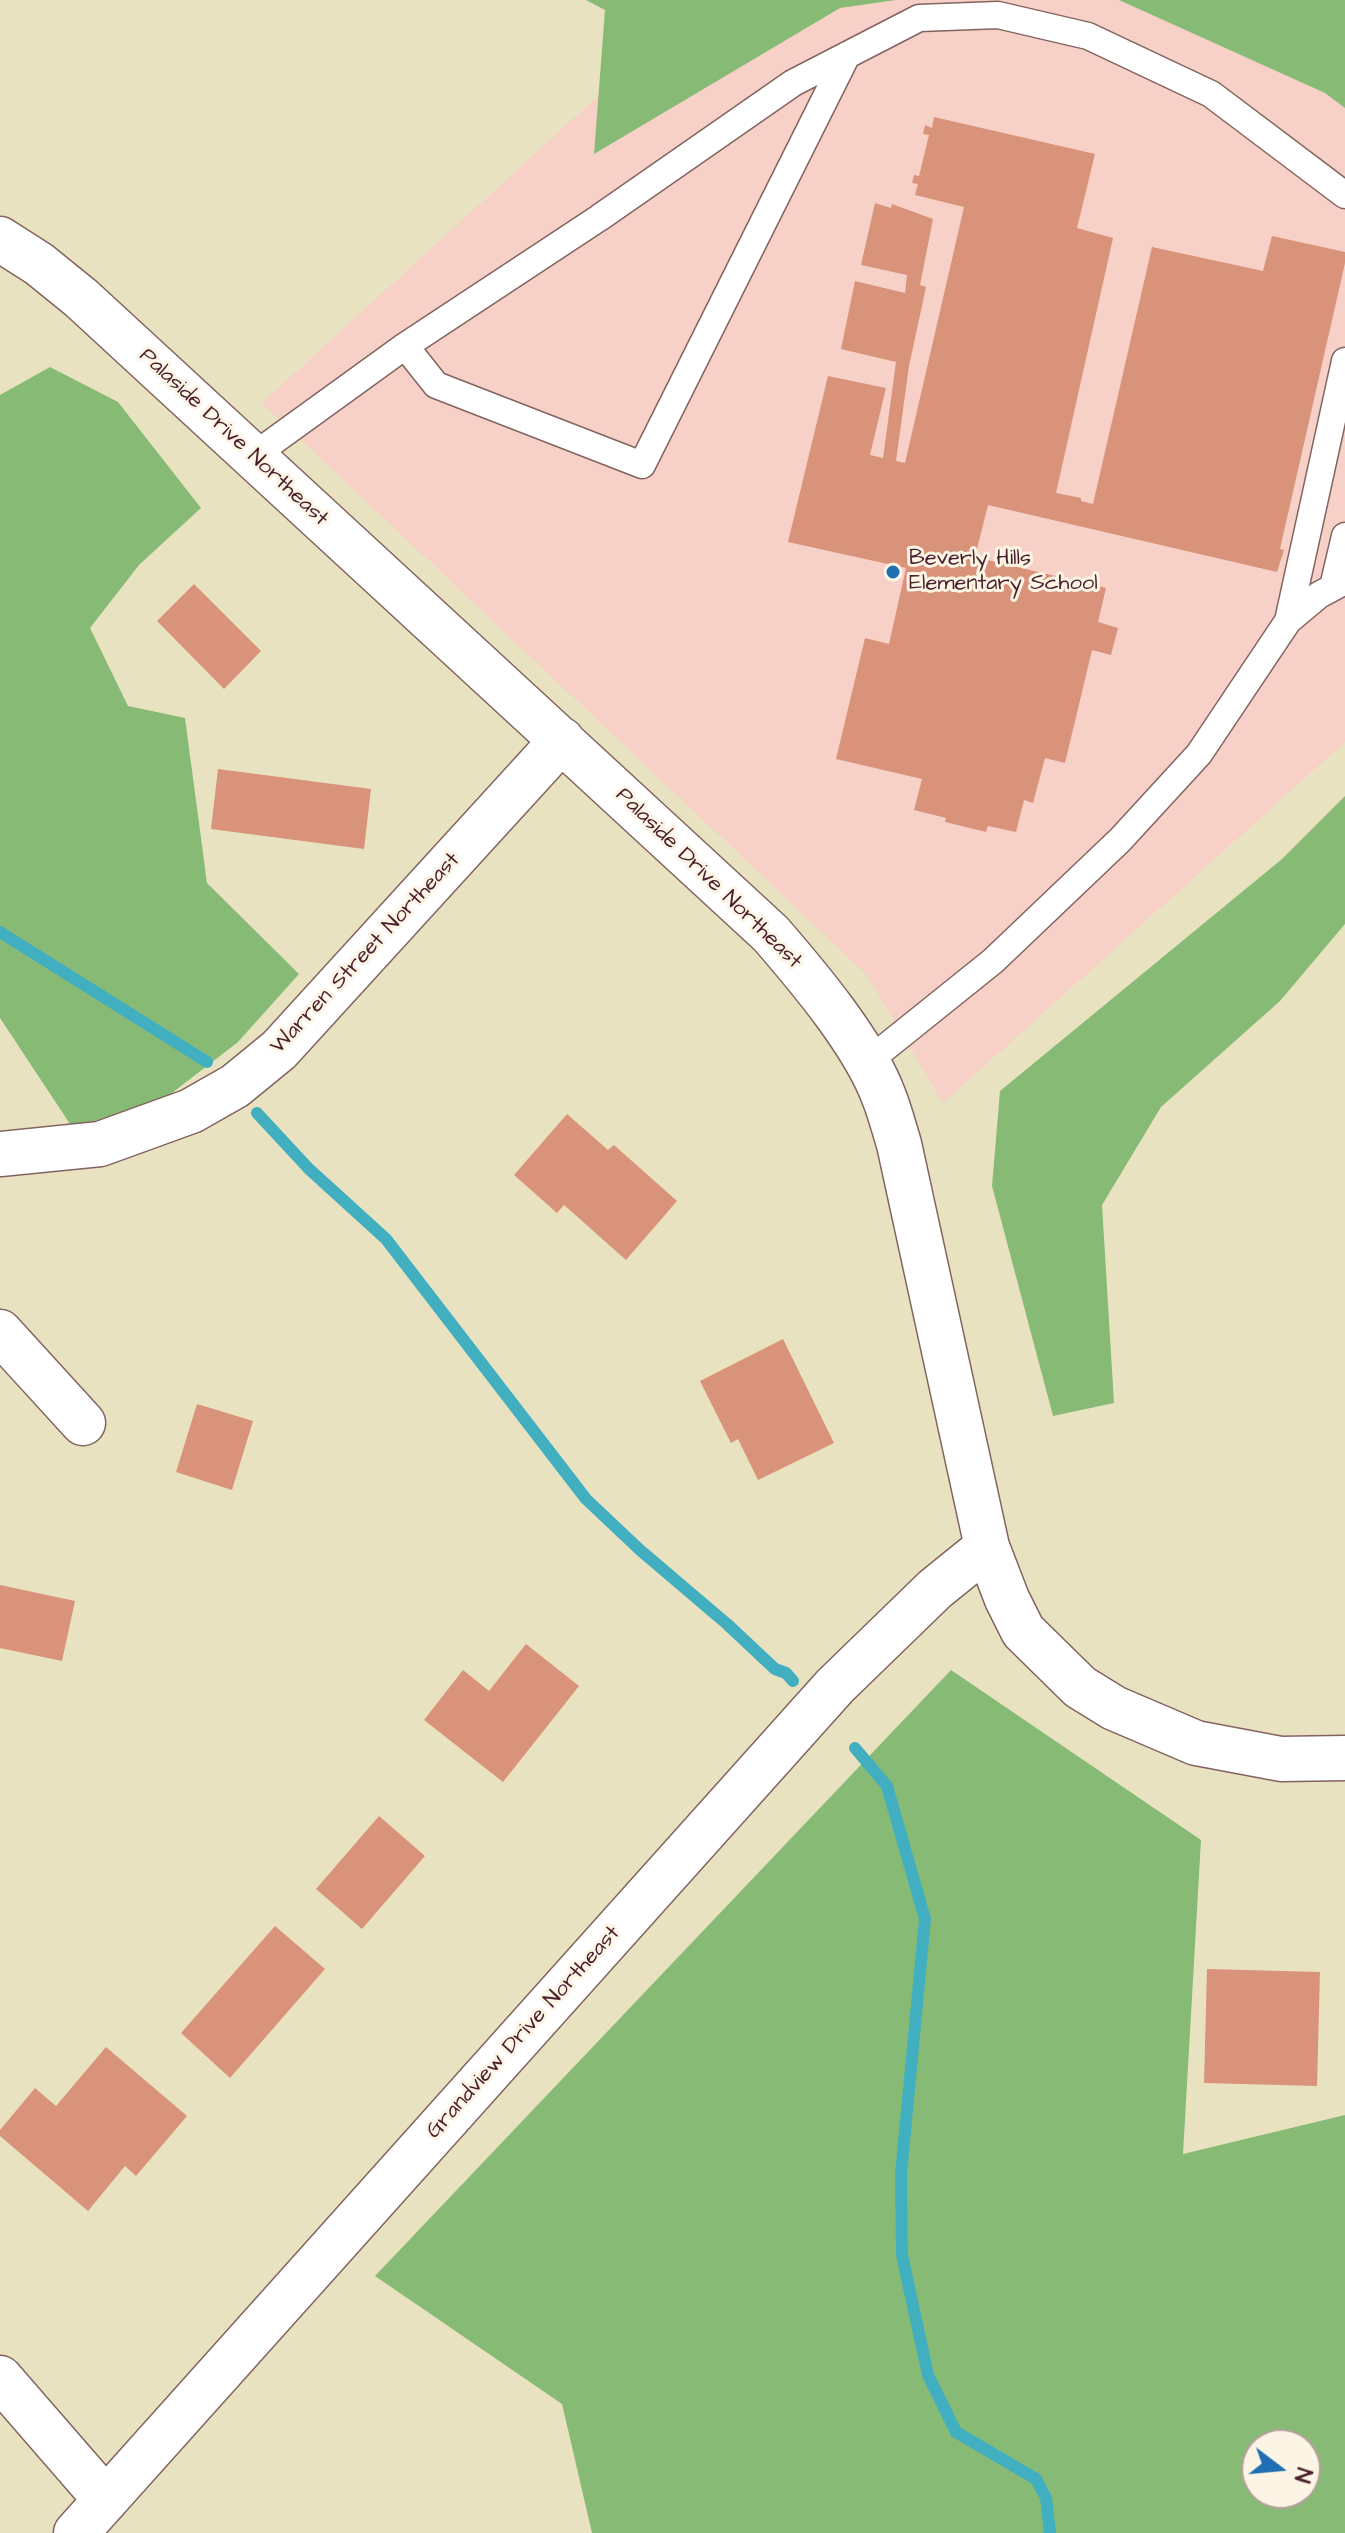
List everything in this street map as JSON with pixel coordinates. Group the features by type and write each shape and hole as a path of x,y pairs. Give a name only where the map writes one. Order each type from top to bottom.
{"street":[{"name":"Palaside Drive Northeast","path":"0,239 39,264 81,298 771,934 812,982 884,1094 899,1144 987,1547 1023,1631 1080,1687 1114,1708 1196,1743 1281,1759 1345,1758"},
{"name":"Warren Street Northeast","path":"0,1154 100,1144 191,1111 235,1086 279,1050 562,740"},
{"path":"0,1332 83,1423"},
{"name":"Grandview Drive Northeast","path":"76,2533 835,1686 935,1589 987,1547"},
{"path":"0,2378 106,2500"}],"lane":[{"path":"253,456 405,346 599,218 793,83 919,18 998,15 1088,36 1211,94 1345,195"},
{"path":"405,346 436,385 642,465 847,55"},
{"path":"1288,621 1345,361"},
{"path":"866,1063 993,961 1120,840 1199,754 1288,621 1319,595 1339,584 1345,536"}],"shaded area":[{"name":"Beverly Hills Elementary School","path":"703,0 1286,0 1345,37 1345,742 943,1103 866,974 262,403"}],"green space":[{"path":"586,0 896,0 840,8 594,154 605,10"},
{"path":"1119,0 1345,0 1345,108 1325,93"},
{"path":"50,367 118,402 201,508 139,565 90,628 128,706 185,718 207,883 299,974 238,1042 159,1103 72,1127 0,1018 0,395"},
{"path":"1345,796 1345,924 1280,1001 1161,1107 1102,1205 1114,1403 1053,1416 992,1186 1000,1091 1282,859"},
{"path":"951,1670 1201,1840 1183,2154 1345,2115 1345,2533 592,2533 562,2404 375,2276"}],"building":[{"path":"934,117 1095,154 1077,228 1113,238 1056,493 1093,504 1152,247 1263,271 1272,236 1345,252 1277,572 988,505 975,557 1106,588 1098,622 1118,628 1111,655 1092,650 1065,763 1045,758 1033,803 1024,800 1016,832 988,826 986,832 945,822 946,818 914,810 922,779 836,759 865,638 889,644 906,568 788,542 828,376 886,388 870,455 883,458 896,362 841,349 855,281 905,293 907,275 861,265 875,203 891,208 892,204 933,219 920,285 926,287 909,366 896,461 905,463 964,207 915,195 918,184 912,183 914,175 919,176 929,135 923,134 925,125 932,128"},
{"path":"194,584 261,651 224,689 157,621"},
{"path":"218,769 371,789 364,849 211,829"},
{"path":"567,1114 608,1150 614,1145 677,1201 626,1260 564,1205 557,1213 514,1175"},
{"path":"783,1339 834,1443 758,1480 738,1439 731,1443 700,1381"},
{"path":"197,1404 253,1421 232,1490 176,1472"},
{"path":"0,1585 75,1601 62,1661 0,1648"},
{"path":"526,1644 579,1686 503,1782 424,1720 463,1670 489,1691"},
{"path":"379,1816 425,1856 362,1929 316,1889"},
{"path":"275,1926 325,1969 230,2078 181,2033"},
{"path":"1207,1969 1320,1972 1317,2086 1204,2083"},
{"path":"106,2047 187,2116 136,2176 125,2166 88,2211 0,2136 0,2130 35,2088 56,2106"}],"waterway":[{"path":"0,932 207,1062"},
{"path":"257,1113 309,1169 386,1239 586,1499 775,1669 786,1673 793,1681"},
{"path":"855,1748 887,1786 925,1919 901,2174 902,2255 928,2375 956,2432 1036,2479 1046,2498 1050,2533"}],"place":[{"name":"Beverly Hills Elementary School","path":"893,572"}]}
